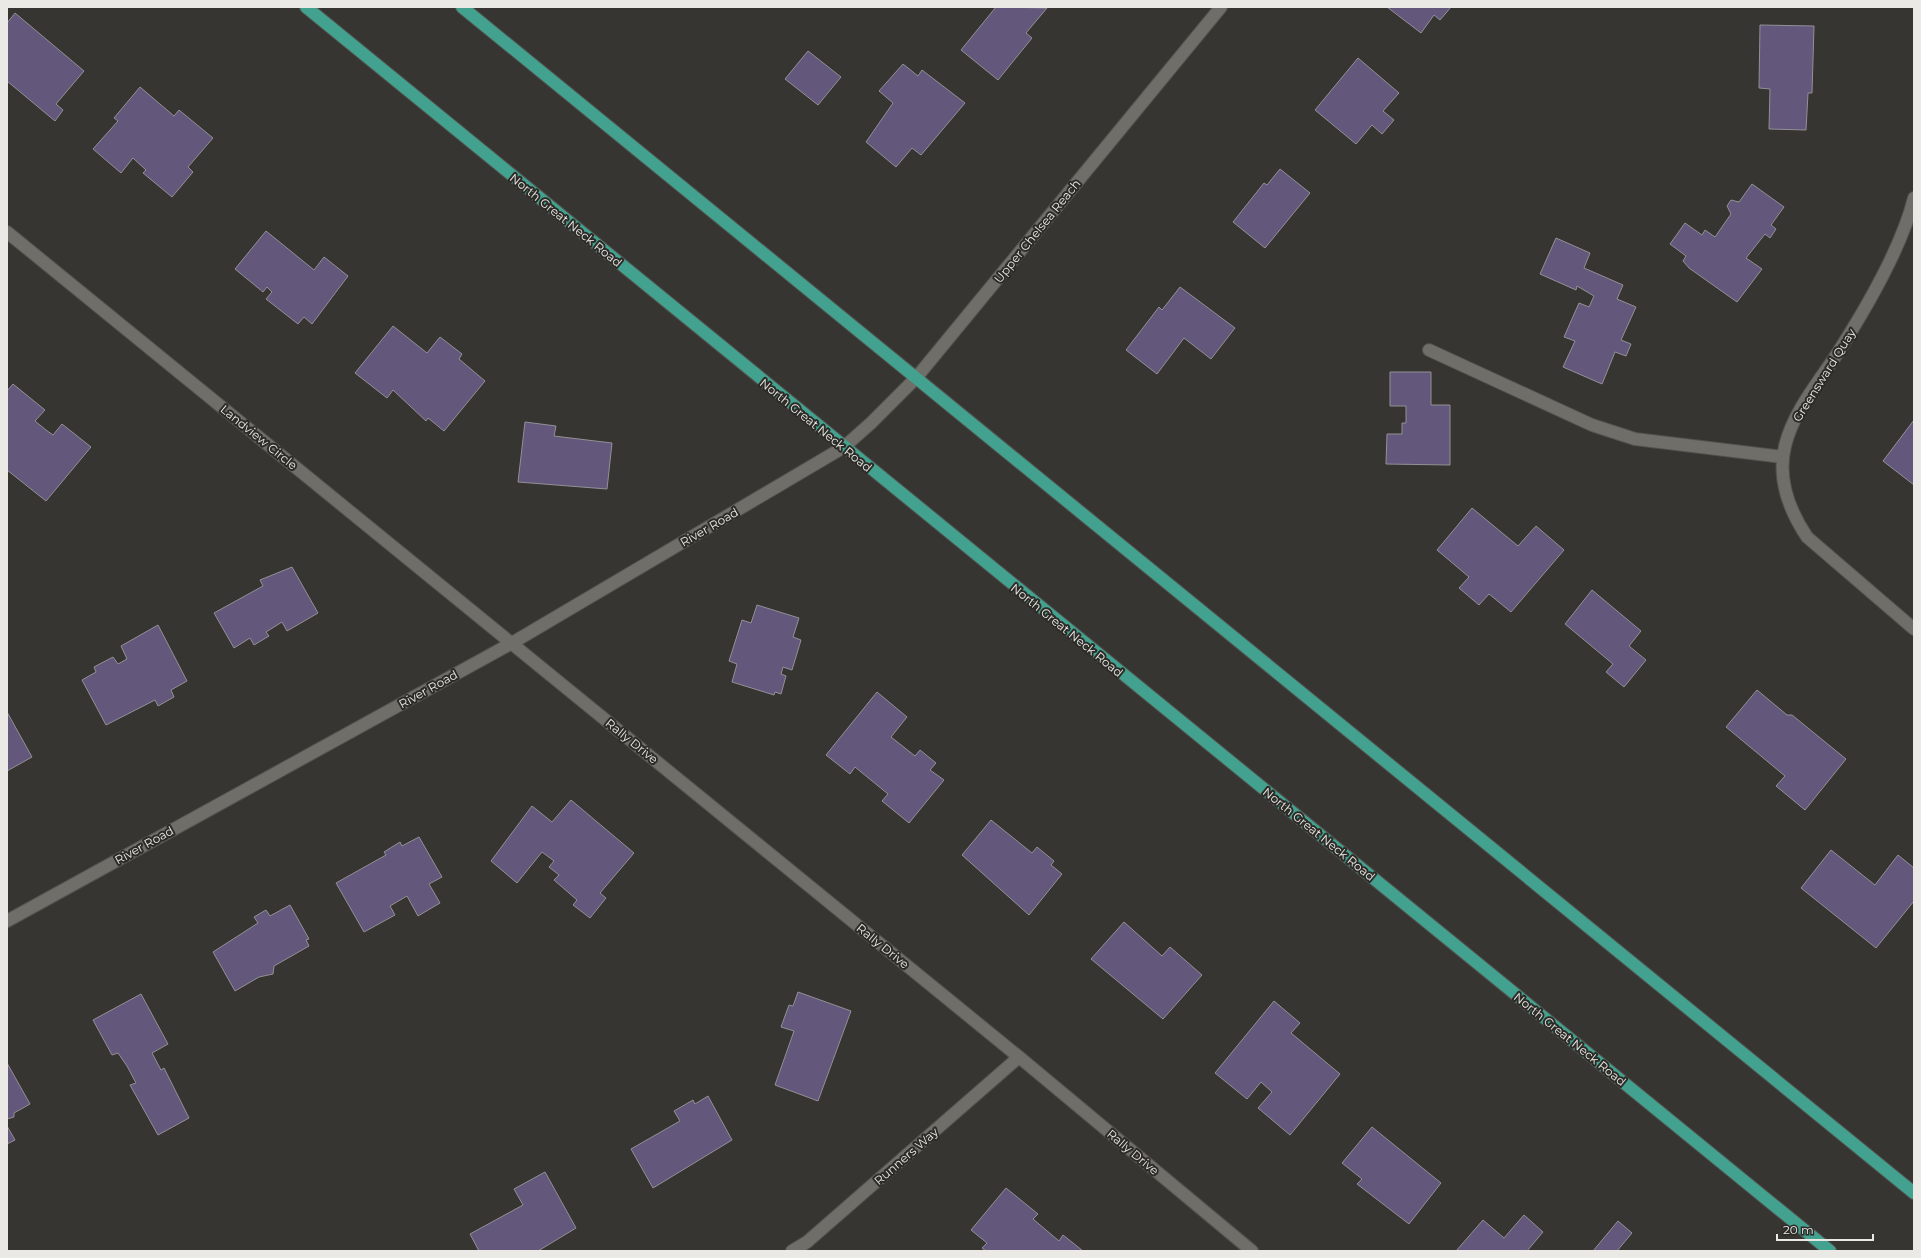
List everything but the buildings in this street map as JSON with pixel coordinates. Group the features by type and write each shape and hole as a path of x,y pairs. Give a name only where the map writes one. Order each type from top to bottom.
{"main road":[{"name":"North Great Neck Road","path":"306,7 1830,1251"},
{"path":"462,7 1914,1193"}],"street":[{"name":"Upper Chelsea Reach","path":"844,447 871,423 916,378 1221,7"},
{"name":"Greensward Quay","path":"1914,198 1897,245 1856,324 1794,420 1783,457 1782,469 1786,497 1794,518 1807,537 1914,629"},
{"name":"Landview Circle","path":"7,232 512,643"},
{"path":"1429,350 1592,426 1635,439 1783,457"},
{"name":"River Road","path":"7,921 512,643 844,447"},
{"name":"Rally Drive","path":"512,643 1019,1057 1252,1251"},
{"name":"Runners Way","path":"792,1251 807,1242 1019,1057"}]}
